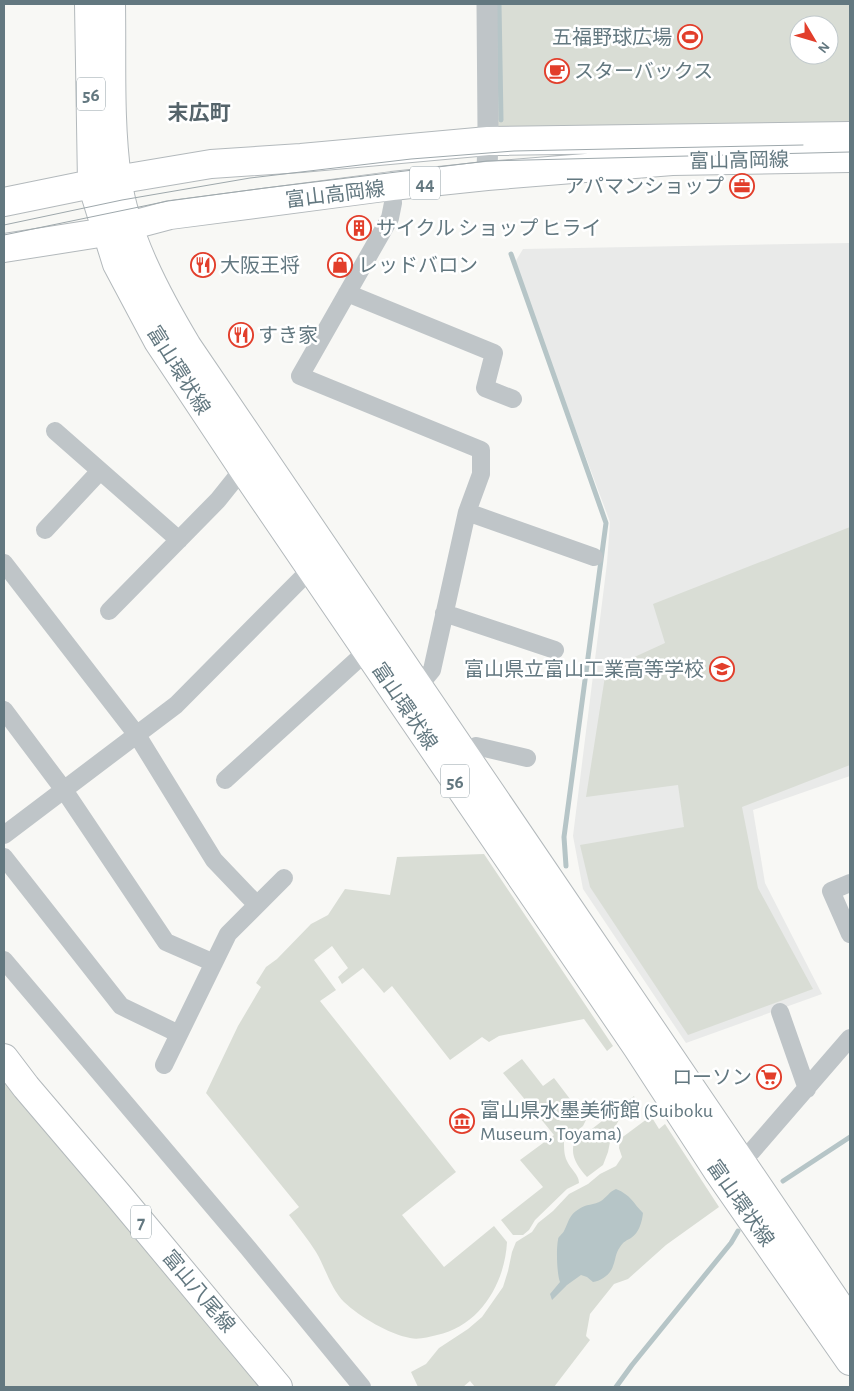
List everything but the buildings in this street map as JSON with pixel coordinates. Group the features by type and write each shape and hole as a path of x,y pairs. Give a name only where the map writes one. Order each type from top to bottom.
{"main road":[{"name":"富山環状線","path":"89,4 105,182 118,229 117,264 158,341 255,467 377,646 637,1047 850,1322"},
{"name":"富山環状線","path":"105,182 113,137 111,4"},
{"name":"富山高岡線","path":"4,202 211,164 488,141 850,136"},
{"name":"富山高岡線","path":"4,248 118,229 170,215 392,186 487,176 672,161 850,158"},
{"name":"富山環状線","path":"408,692 462,753 729,1166 850,1361"},
{"name":"富山八尾線","path":"4,1058 26,1087 278,1387"}],"street":[{"path":"487,176 488,4"},
{"path":"392,186 393,203 390,218 300,376 481,450 481,474 467,512 432,670 408,692"},
{"path":"347,293 494,353 485,388 513,399"},
{"path":"55,431 179,540"},
{"path":"109,611 218,500 234,480 255,467"},
{"path":"45,530 100,471"},
{"path":"467,512 594,557"},
{"path":"4,834 176,705 301,579 321,564"},
{"path":"5,570 136,735 214,860 257,905"},
{"path":"444,613 555,650"},
{"path":"225,780 357,660 377,646"},
{"path":"4,710 64,790 166,942 214,964"},
{"path":"462,753 476,746 527,758"},
{"path":"4,857 122,1006 179,1034"},
{"path":"164,1065 228,934 284,878"},
{"path":"850,883 831,891 850,934"},
{"path":"4,960 248,1248 362,1387"},
{"path":"780,1012 807,1089"},
{"path":"729,1166 752,1151 850,1038"}],"shaded area":[{"path":"495,4 850,4 850,133 495,126"},
{"name":"富山県立富山工業高等学校","path":"850,243 850,776 753,810 765,883 822,994 686,1043 583,889 573,836 607,563 610,522 514,264 523,249"},
{"path":"850,527 850,765 742,807 758,888 813,989 688,1035 590,887 580,845 684,827 678,785 586,797 606,670 665,643 653,604"},
{"path":"484,854 613,1046 607,1051 584,1019 499,1036 489,1042 482,1037 450,1060 392,986 384,993 363,968 342,984 338,977 348,968 332,946 314,960 336,990 320,1001 456,1172 402,1215 444,1267 494,1226 507,1242 501,1273 495,1287 478,1312 452,1330 413,1339 393,1333 366,1319 339,1297 316,1252 289,1215 299,1207 206,1093 238,1026 261,987 256,983 266,967 277,959 311,924 328,915 345,889 390,895 397,857"},
{"path":"522,1059 543,1086 554,1078 586,1120 583,1126 564,1141 566,1159 578,1177 579,1183 567,1189 535,1220 529,1230 523,1235 513,1235 501,1220 543,1187 520,1160 554,1135 503,1073"},
{"path":"4,1074 268,1387 4,1387"},
{"path":"634,1096 638,1107 619,1120 612,1132 603,1165 587,1177 574,1157 574,1143"},
{"path":"651,1116 659,1129 665,1124 719,1207 666,1245 628,1279 614,1284 590,1314 586,1336 590,1340 554,1387 475,1387 470,1381 463,1387 418,1387 411,1372 426,1364 439,1348 468,1329 482,1317 503,1287 516,1242 532,1232 538,1223 569,1194 616,1166 622,1157 619,1148 620,1139"},
{"path":"616,1189 628,1197 643,1213 638,1230 634,1236 620,1247 612,1269 605,1277 593,1282 581,1275 567,1285 552,1300 550,1294 560,1282 557,1262 558,1239 570,1218 581,1207 601,1201"}],"waterway":[{"path":"499,4 501,120"},
{"path":"511,254 606,523 564,837 566,866"},
{"path":"783,1181 850,1137"},
{"path":"616,1387 731,1243 738,1231"}],"tram line":[{"path":"4,225 122,200 250,178 411,159 514,151 803,145"},
{"path":"4,235 168,201 487,161 850,152"}],"place":[{"name":"五福野球広場","path":"690,37"},
{"name":"スターバックス","path":"557,71"},
{"name":"アパマンショップ","path":"742,186"},
{"name":"サイクル ショップ ヒライ","path":"359,228"},
{"name":"大阪王将","path":"203,265"},
{"name":"レッドバロン","path":"340,265"},
{"name":"すき家","path":"241,335"},
{"name":"富山県立富山工業高等学校","path":"722,669"},
{"name":"ローソン","path":"769,1077"},
{"name":"富山県水墨美術館 (Suiboku Museum, Toyama)","path":"462,1121"}],"district":[{"name":"末広町","path":"199,113"}]}
